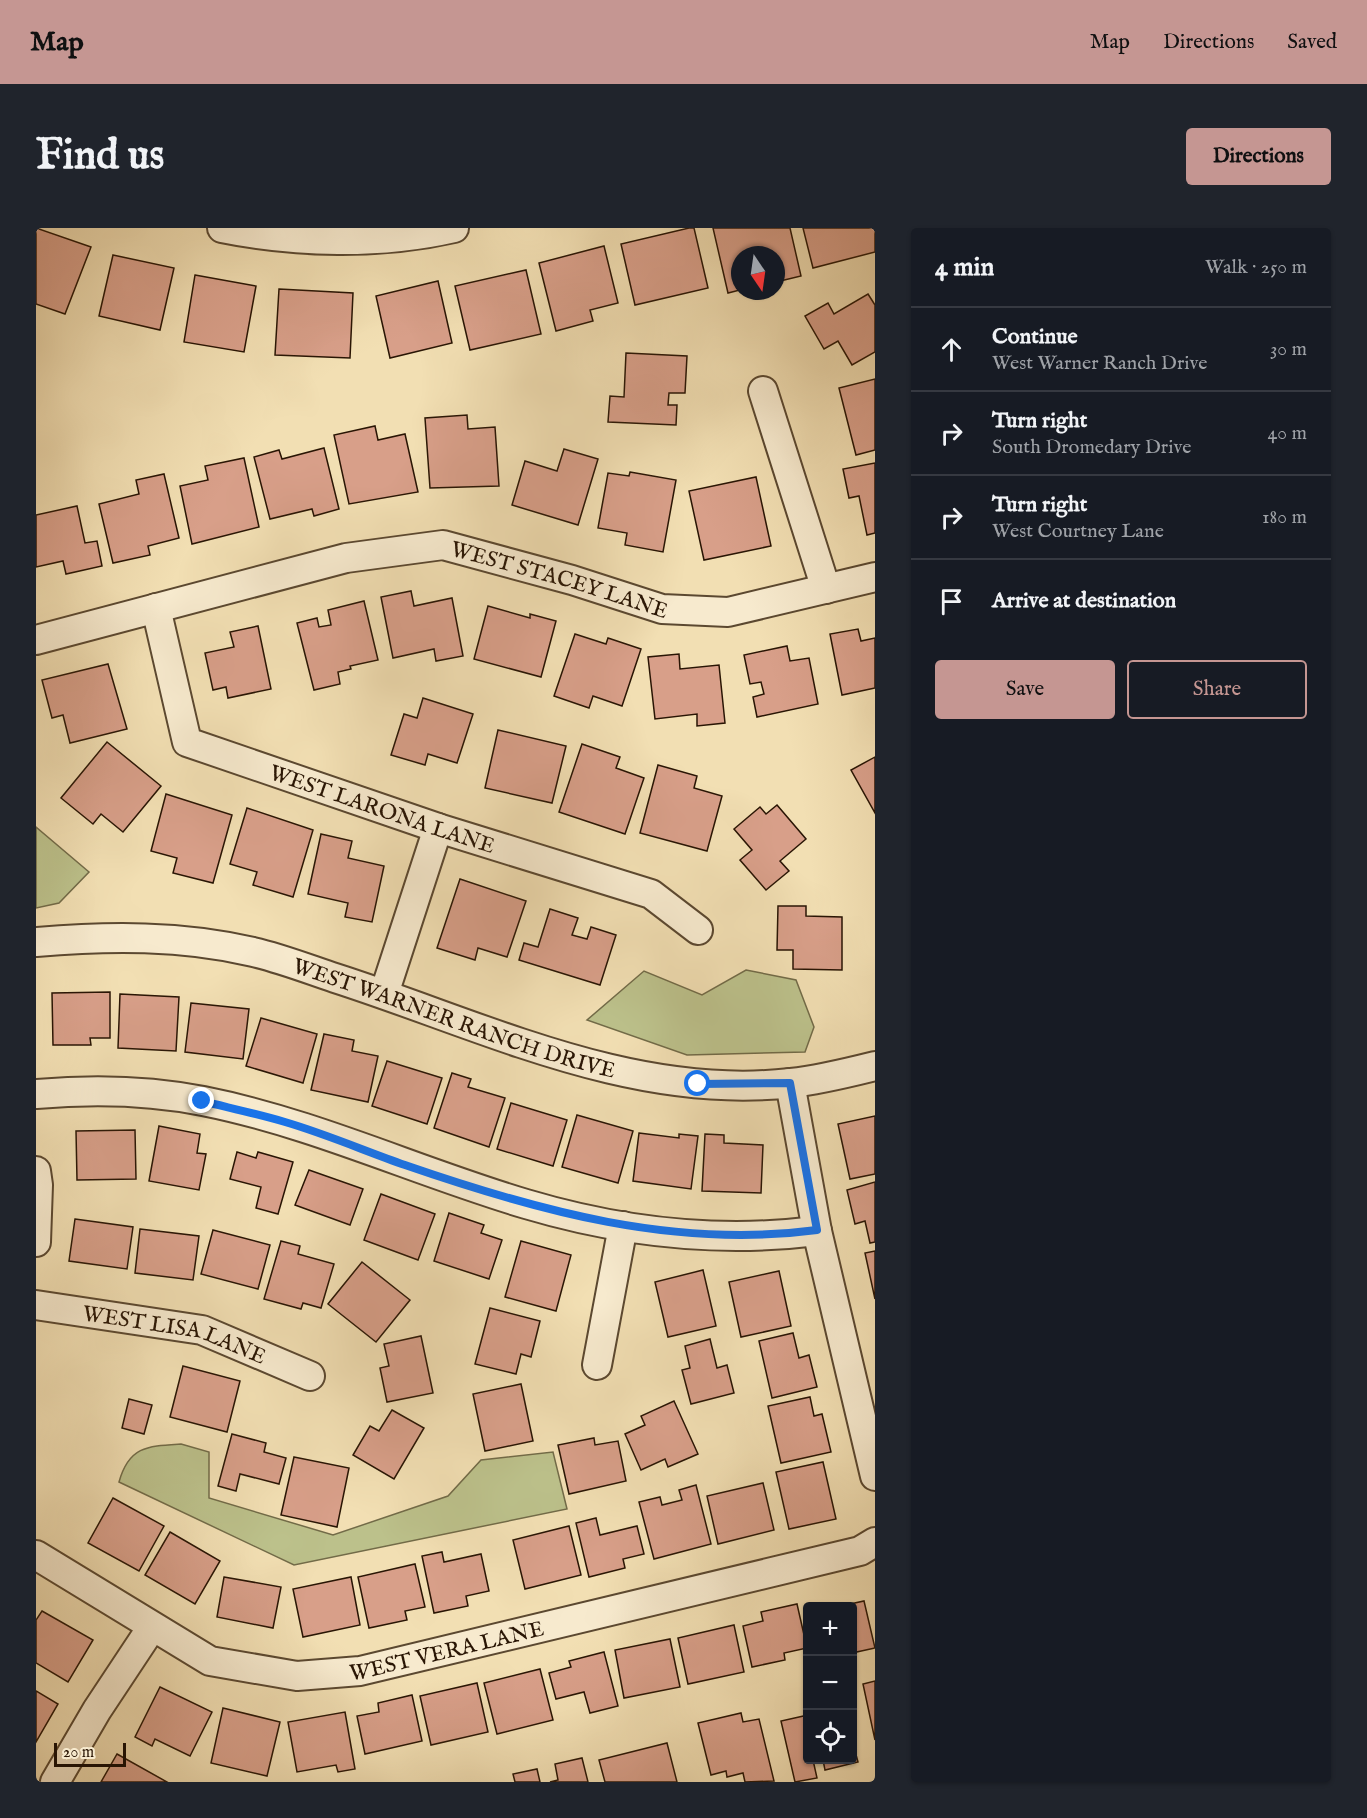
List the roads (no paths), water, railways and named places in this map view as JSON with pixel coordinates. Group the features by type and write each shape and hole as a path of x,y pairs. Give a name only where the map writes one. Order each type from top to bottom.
{"street":[{"path":"222,228 271,238 427,234 454,228"},
{"path":"762,392 826,589"},
{"name":"WEST STACEY LANE","path":"36,640 346,558 443,545 573,580 662,609 728,612 875,577"},
{"name":"WEST LARONA LANE","path":"156,608 187,742 438,828 651,894 698,930"},
{"path":"384,994 438,828"},
{"name":"WEST WARNER RANCH DRIVE","path":"36,942 94,937 148,938 253,952 384,994 540,1050 629,1073 698,1084 790,1083 875,1066"},
{"path":"790,1083 817,1230 875,1476"},
{"path":"36,1094 99,1089 202,1101 287,1122 528,1205 622,1226 722,1237 775,1236 817,1230"},
{"path":"36,1172 38,1185 36,1242"},
{"path":"597,1365 622,1226"},
{"name":"WEST LISA LANE","path":"36,1305 202,1330 310,1376"},
{"name":"WEST VERA LANE","path":"36,1555 210,1661 297,1676 360,1671 860,1551 875,1542"},
{"path":"55,1782 152,1627"}]}
